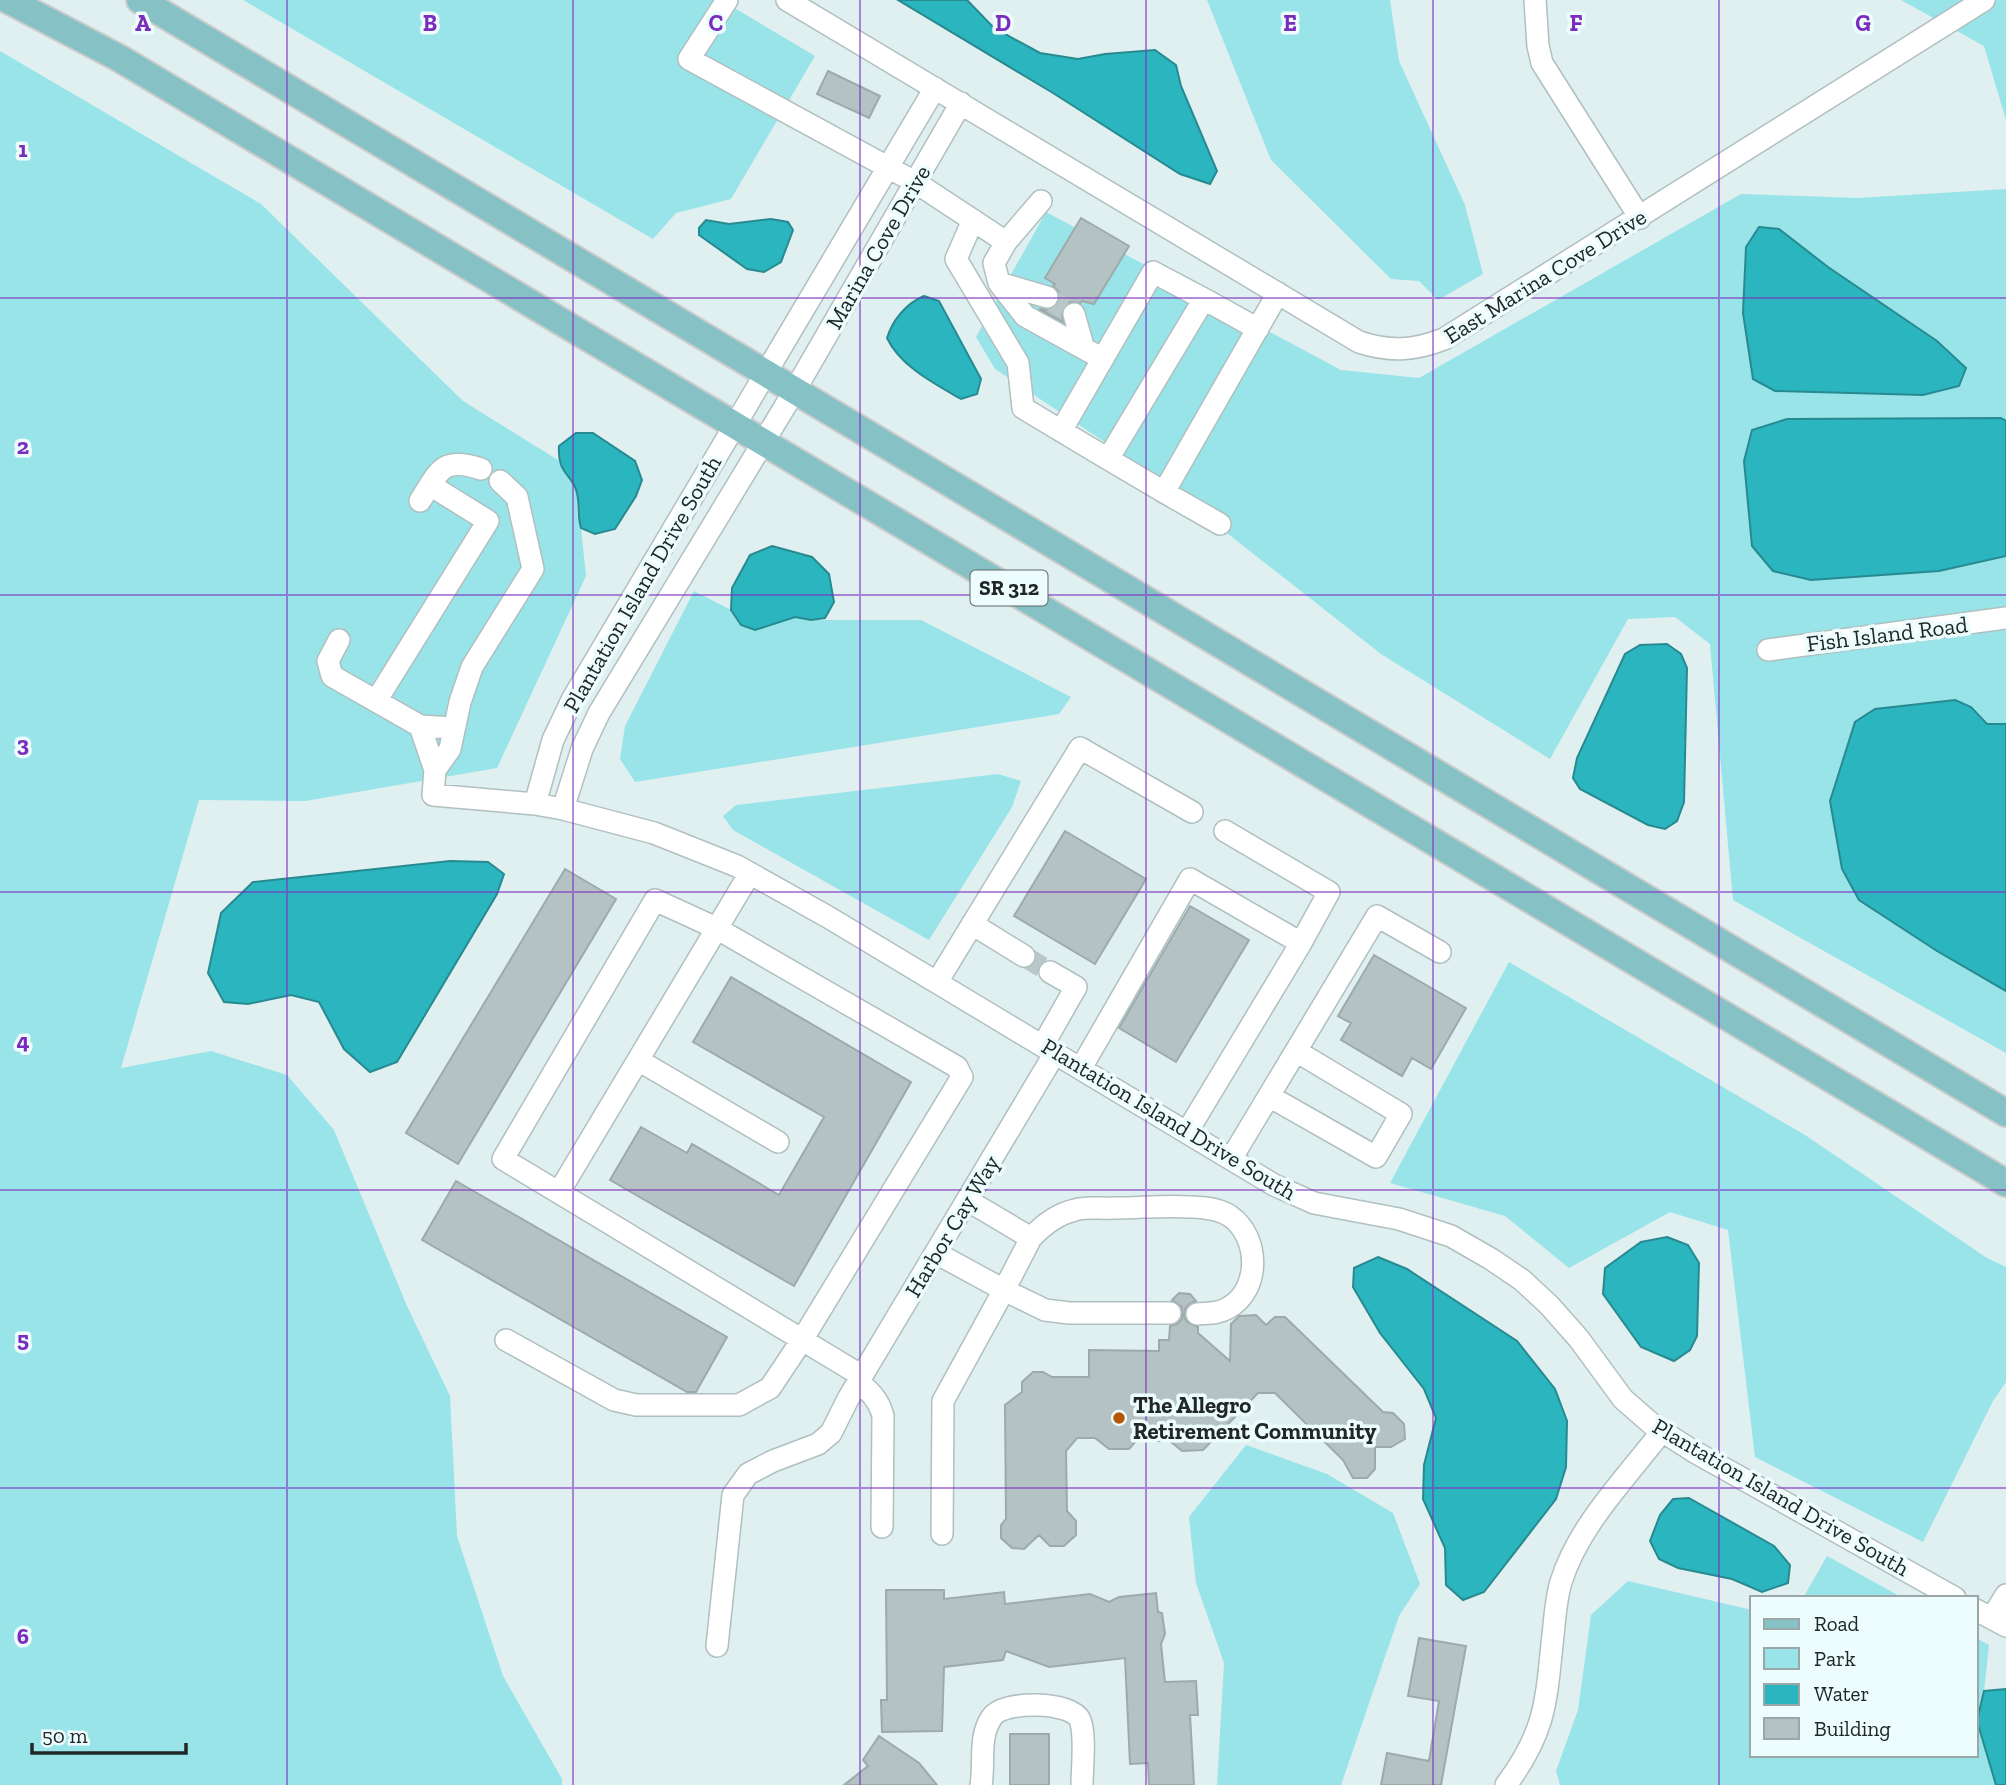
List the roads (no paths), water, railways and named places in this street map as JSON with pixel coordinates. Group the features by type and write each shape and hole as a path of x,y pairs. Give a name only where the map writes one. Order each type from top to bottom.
{"main road":[{"name":"SR 312","path":"8,0 119,58 2006,1183"},
{"name":"SR 312","path":"140,0 2006,1113"}],"street":[{"path":"727,0 690,59 915,183 1006,242"},
{"name":"East Marina Cove Drive","path":"787,0 1359,342 1401,351 1423,348 1444,339 1984,0"},
{"path":"1535,0 1542,63 1640,218"},
{"name":"Marina Cove Drive","path":"766,373 888,168 948,96"},
{"name":"Marina Cove Drive","path":"795,390 915,183 948,96"},
{"path":"1041,201 1006,242 994,263 999,283 1025,316 1103,359"},
{"path":"973,220 956,259 1018,363 1023,408 1220,524"},
{"path":"1061,431 1153,272 1258,329"},
{"path":"999,283 1047,297"},
{"path":"1164,492 1278,293"},
{"path":"1108,459 1204,299"},
{"path":"1074,314 1083,346"},
{"name":"Plantation Island Drive South","path":"535,804 553,740 573,698 766,373"},
{"name":"Plantation Island Drive South","path":"563,809 582,749 599,713 795,390"},
{"path":"376,701 488,521 425,493 439,471 450,463 463,463 481,469"},
{"path":"435,770 450,749 472,667 533,569 517,497 500,481"},
{"name":"Fish Island Road","path":"1768,650 2006,618"},
{"path":"338,640 328,661 332,676 420,726 454,729"},
{"path":"420,726 435,770"},
{"path":"937,982 1080,748 1192,813"},
{"name":"Plantation Island Drive South","path":"435,770 433,795 563,809 654,833 750,873 1274,1185 1314,1203 1399,1219 1451,1236 1522,1280 1579,1339 1623,1399 1662,1431 1951,1596"},
{"path":"1187,1132 1329,892 1225,831"},
{"path":"559,1192 750,873"},
{"path":"1081,1068 1190,879 1300,943"},
{"path":"506,1340 614,1400 636,1405 739,1405 770,1388 802,1340 961,1077 957,1067 716,928 655,900 503,1159 802,1340 856,1386 873,1394 883,1416 882,1527"},
{"path":"1231,1159 1377,916 1440,953"},
{"path":"972,924 1024,956"},
{"name":"Harbor Cay Way","path":"717,1646 733,1495 748,1474 817,1444 831,1433 856,1386 967,1200 1049,1049 1076,988 1050,972"},
{"path":"1269,1096 1376,1157 1401,1114 1296,1051"},
{"path":"638,1060 778,1142"},
{"path":"967,1200 1031,1238"},
{"path":"942,1534 943,1401 1031,1238 1041,1227 1077,1209 1204,1208 1232,1217 1243,1230 1252,1254 1252,1273 1241,1299 1217,1313 1197,1314"},
{"path":"936,1253 1045,1310 1069,1313 1170,1313"},
{"path":"1506,1785 1530,1751 1540,1728 1546,1702 1560,1584 1571,1553 1584,1532 1662,1431"},
{"path":"1991,1618 2006,1595"},
{"path":"981,1785 982,1748 987,1727 993,1715 1002,1708 1011,1706 1066,1708 1075,1713 1082,1731 1082,1785"}],"water":[{"path":"898,0 967,0 994,28 1040,53 1078,59 1155,50 1176,65 1181,86 1217,171 1210,184 1180,174 1053,93"},
{"path":"771,219 788,222 793,230 781,262 764,272 747,269 699,235 699,228 706,220 729,224"},
{"path":"1759,227 1779,229 1828,267 1937,341 1966,368 1959,386 1923,395 1775,391 1753,379 1743,313 1746,247"},
{"path":"924,296 939,301 981,379 977,394 961,399 930,380 909,366 887,338 901,312"},
{"path":"2001,418 2006,421 2006,556 1939,571 1811,580 1773,571 1752,546 1744,461 1752,430 1787,419"},
{"path":"576,433 593,433 635,461 642,480 636,496 615,529 595,534 581,528 577,493 560,463 559,456 559,446"},
{"path":"772,546 812,557 829,574 834,602 825,618 811,620 795,617 755,630 741,625 731,610 732,588 750,555"},
{"path":"1667,644 1681,654 1687,668 1684,802 1677,821 1665,829 1648,825 1580,789 1573,778 1577,758 1625,654 1640,645"},
{"path":"1955,700 1971,707 1987,724 2006,724 2006,991 1937,951 1859,900 1842,869 1830,801 1855,722 1875,709"},
{"path":"450,861 488,862 504,874 497,894 397,1062 370,1072 344,1049 319,1002 291,995 248,1004 224,1002 208,973 221,913 253,882"},
{"path":"1667,1237 1688,1245 1699,1263 1697,1336 1690,1350 1674,1361 1641,1347 1603,1294 1605,1268 1641,1242"},
{"path":"1378,1257 1407,1269 1517,1341 1555,1389 1567,1421 1566,1467 1556,1499 1484,1592 1463,1600 1446,1585 1445,1548 1423,1499 1424,1465 1436,1418 1424,1389 1380,1333 1353,1287 1354,1268"},
{"path":"1689,1498 1774,1546 1790,1565 1788,1583 1762,1592 1732,1579 1678,1568 1659,1559 1650,1541 1660,1515 1673,1499"},
{"path":"2006,1689 2006,1785 1996,1785 1978,1724 1984,1691"}],"tunnel":[{"path":"1047,297 1074,314"},
{"path":"1024,956 1050,972"}],"place":[{"name":"The Allegro Retirement Community","path":"1119,1418"}]}
